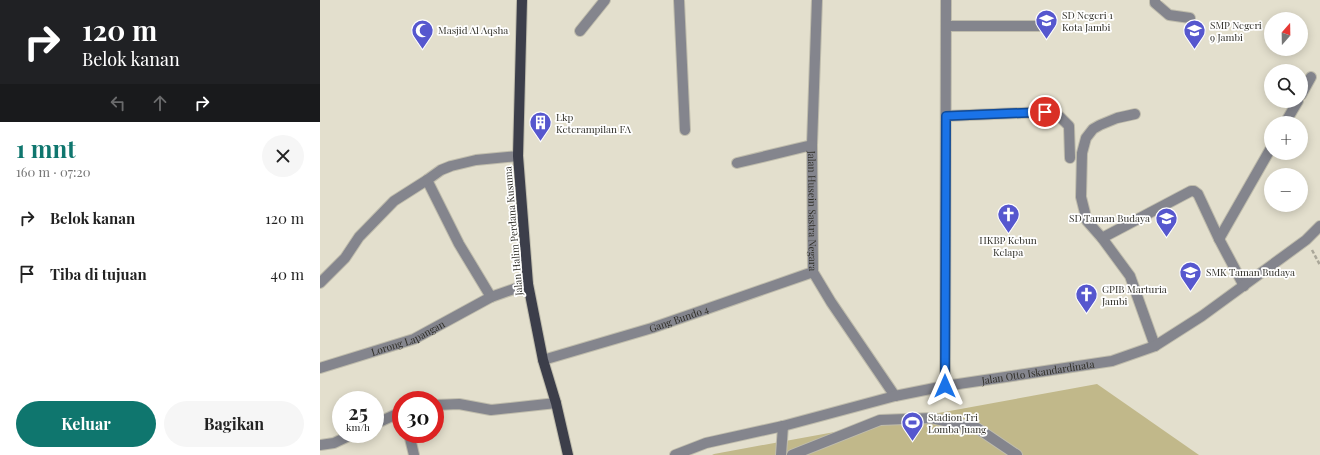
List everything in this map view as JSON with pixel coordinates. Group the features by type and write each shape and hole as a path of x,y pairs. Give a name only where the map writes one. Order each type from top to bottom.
{"main road":[{"name":"Jalan Halim Perdana Kusuma","path":"522,0 518,156 528,284 543,360 556,403 568,455"}],"street":[{"path":"580,31 606,0"},
{"path":"680,0 685,130"},
{"name":"Jalan Husein Sastra Negara","path":"817,0 812,145 812,272 895,396"},
{"path":"945,386 946,0"},
{"path":"1155,0 1155,3 1169,15 1190,18"},
{"path":"946,26 1047,26"},
{"path":"1308,82 1311,77"},
{"path":"946,116 1045,112 1060,117 1069,126 1070,158"},
{"path":"1135,114 1117,118 1100,125 1093,129 1086,138 1082,153 1081,197 1087,221 1102,238 1130,276 1155,346"},
{"path":"737,163 812,145"},
{"path":"320,283 345,258 359,237 394,201 441,170 476,160 518,156"},
{"path":"1219,240 1264,160"},
{"path":"427,180 459,244 491,297"},
{"path":"1102,238 1191,191 1194,191 1198,194 1219,240 1244,286"},
{"name":"Jalan Otto Iskandardinata","path":"675,455 706,443 783,426 895,396 945,386 1112,361 1155,346 1202,316 1244,286 1306,240 1320,226"},
{"name":"Gang Bundo 4","path":"543,360 652,328 812,272"},
{"name":"Lorong Lapangan","path":"320,368 414,339 491,297 528,284"},
{"path":"444,405 458,404 491,410 556,403"},
{"path":"792,455 880,420 931,418 978,428 1017,455"},
{"path":"781,455 783,426"},
{"path":"321,442 332,443"},
{"path":"411,443 414,455"}],"path":[{"path":"1306,240 1320,265"}],"shaded area":[{"path":"1097,384 1199,455 712,455 714,454"}],"place":[{"name":"SD Negeri 1 Kota Jambi","path":"1046,40"},
{"name":"Masjid Al Aqsha","path":"423,50"},
{"name":"SMP Negeri 9 Jambi","path":"1194,50"},
{"name":"Lkp Keterampilan FA","path":"540,142"},
{"name":"HKBP Kebun Kelapa","path":"1008,234"},
{"name":"SD Taman Budaya","path":"1166,238"},
{"name":"SMK Taman Budaya","path":"1190,292"},
{"name":"GPIB Marturia Jambi","path":"1086,314"},
{"name":"Stadion Tri Lomba Juang","path":"912,442"}],"route":[{"path":"945,386 946,116 1045,112"}]}
